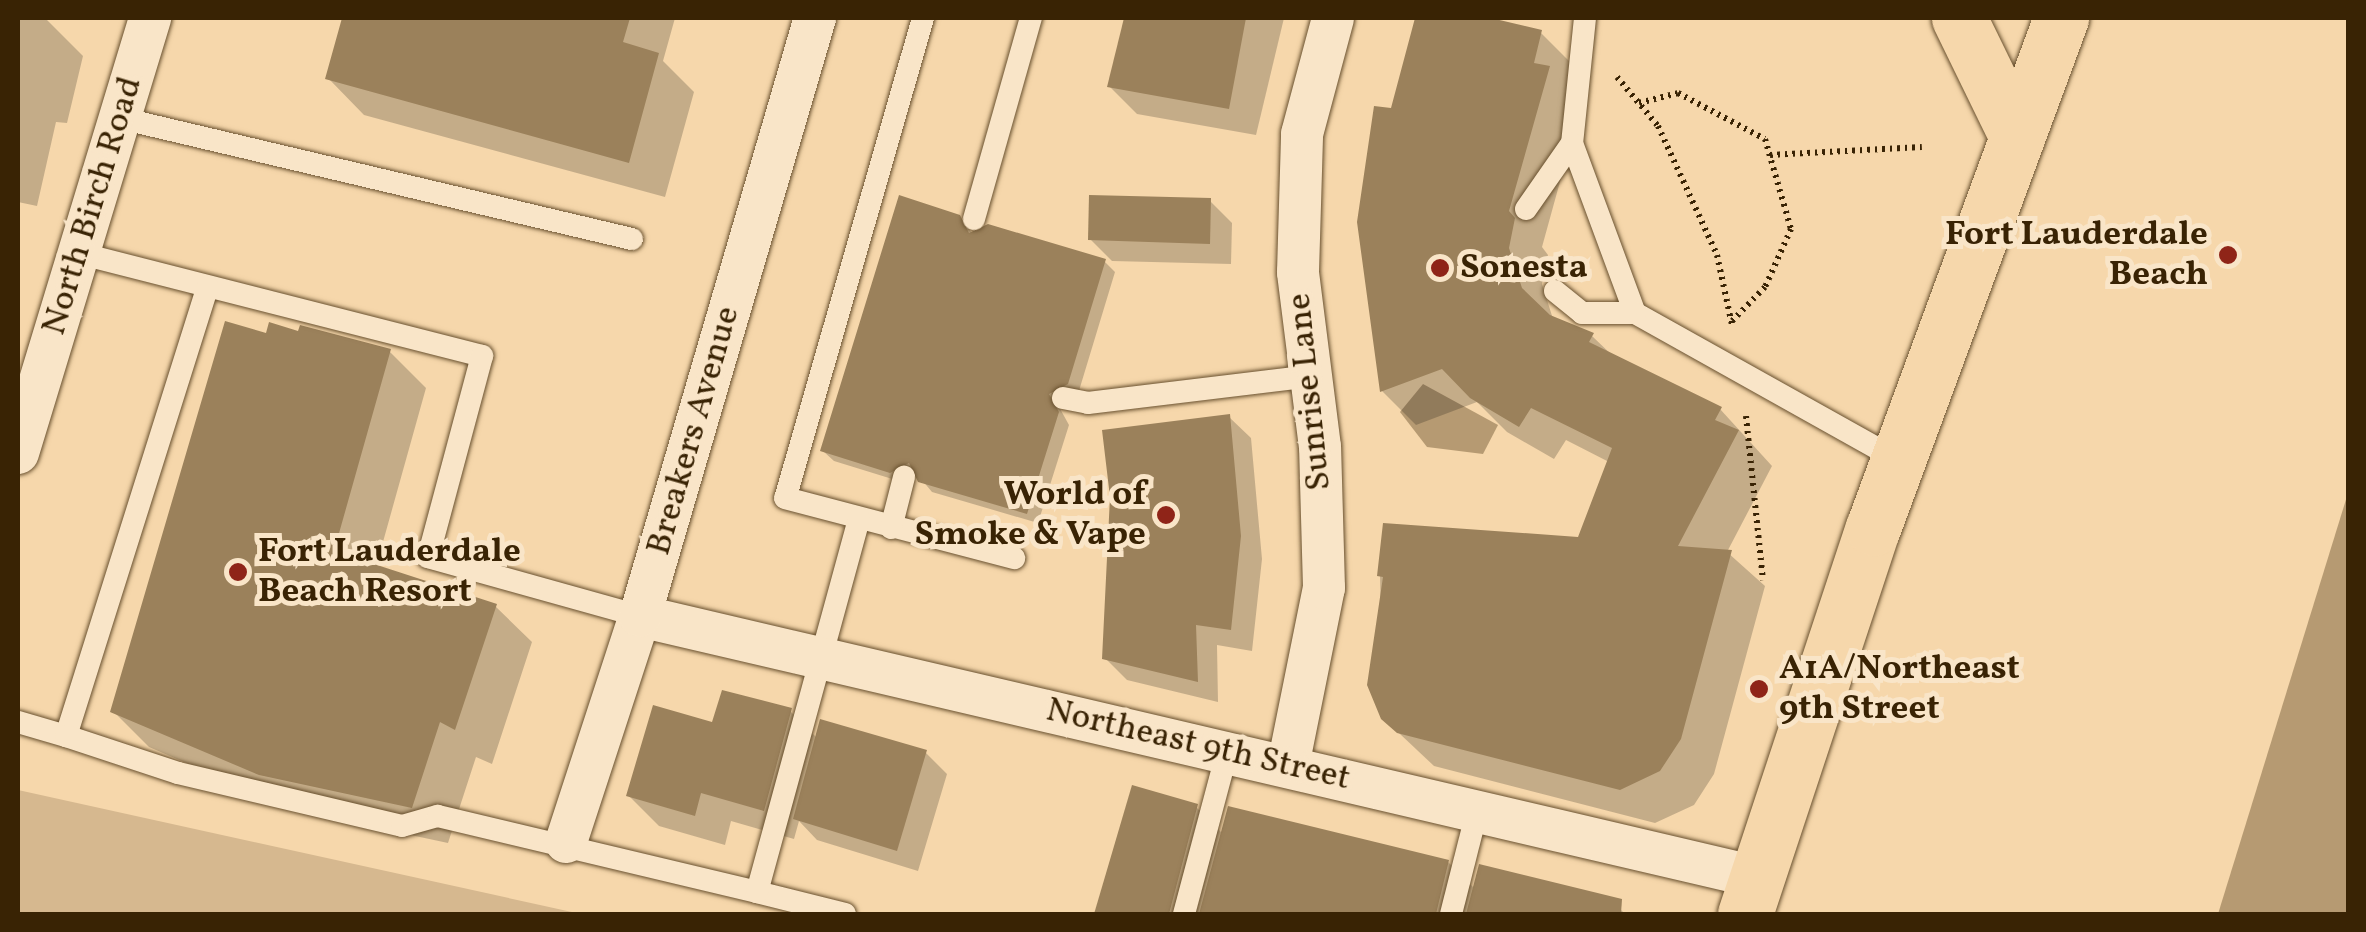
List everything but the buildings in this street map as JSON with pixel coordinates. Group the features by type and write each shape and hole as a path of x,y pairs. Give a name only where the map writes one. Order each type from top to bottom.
{"main road":[{"path":"1958,18 2018,137"},
{"path":"1750,896 1898,460 2061,18"}],"street":[{"name":"North Birch Road","path":"18,453 150,18"},
{"name":"Breakers Avenue","path":"566,842 640,616 815,18"},
{"name":"Sunrise Lane","path":"1288,766 1324,588 1311,376 1298,272 1302,134 1333,18"},
{"name":"Northeast 9th Street","path":"640,616 1477,810 1750,896"}],"lane":[{"path":"923,18 785,498 1014,558"},
{"path":"974,219 1031,18"},
{"path":"1583,26 1572,143 1634,314"},
{"path":"120,118 632,239"},
{"path":"1526,209 1572,143"},
{"path":"78,254 482,356 428,558 640,616"},
{"path":"66,736 208,286"},
{"path":"1555,291 1582,313 1634,314 1898,460"},
{"path":"1063,398 1088,403 1311,376"},
{"path":"891,528 904,478"},
{"path":"757,892 825,659 859,519"},
{"path":"18,722 178,773 402,826 438,816 510,836 566,842 845,914"},
{"path":"1184,914 1227,752"},
{"path":"1451,914 1477,810"}],"path":[{"path":"1583,26 1658,126 1717,255 1743,377 1763,580"},
{"path":"1639,103 1678,93 1765,138 1791,229 1766,288 1732,321"},
{"path":"1770,155 1922,147"}],"shaded area":[{"path":"1423,384 1498,425 1483,454 1427,447 1400,412"},
{"path":"2348,493 2348,914 2218,914"},
{"path":"18,790 581,914 18,914"}],"place":[{"name":"Fort Lauderdale Beach","path":"2228,255"},
{"name":"Sonesta","path":"1440,268"},
{"name":"World of Smoke & Vape","path":"1166,515"},
{"name":"Fort Lauderdale Beach Resort","path":"238,572"},
{"name":"A1A/Northeast 9th Street","path":"1759,689"}]}
